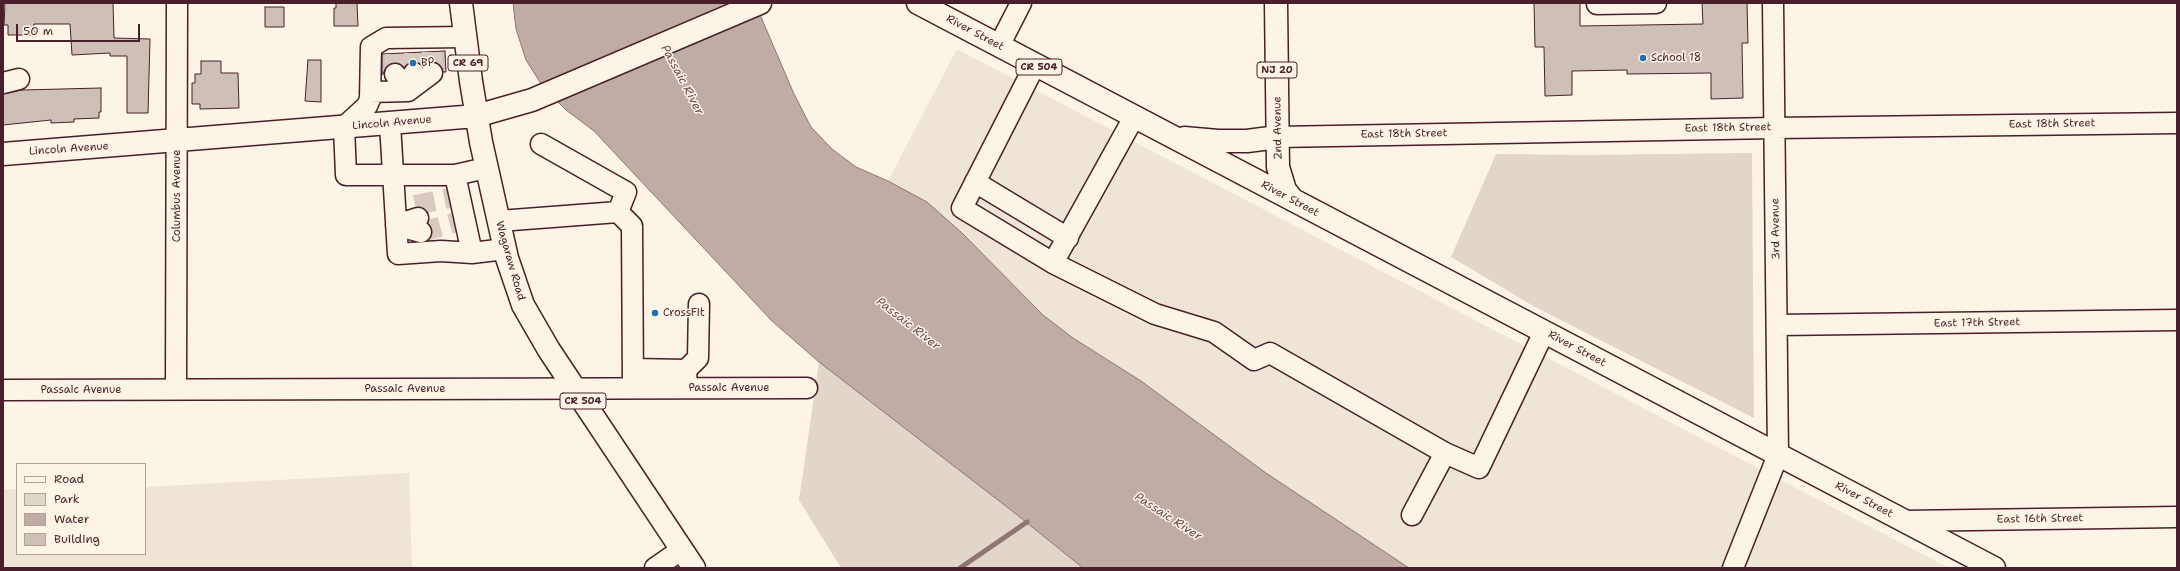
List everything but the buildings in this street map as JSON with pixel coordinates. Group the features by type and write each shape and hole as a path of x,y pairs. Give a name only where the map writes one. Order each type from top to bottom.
{"main road":[{"name":"Wagaraw Road","path":"461,3 476,116 486,168 505,249 523,305 545,344 694,568"},
{"name":"Lincoln Avenue","path":"3,154 476,116 532,100 760,3"},
{"name":"River Street","path":"918,3 1994,568"},
{"name":"2nd Avenue","path":"1276,3 1278,137 1281,181 1285,190 1293,200"},
{"name":"River Street","path":"1160,131 1181,138 1206,141 1247,140 1278,137"}],"street":[{"name":"Columbus Avenue","path":"176,389 177,3"},
{"path":"999,46 1021,3"},
{"path":"1597,4 1656,3"},
{"name":"3rd Avenue","path":"1773,3 1778,454"},
{"path":"465,37 414,49 386,38 371,47 370,99 367,106 344,127 346,175 455,175 486,168"},
{"path":"1035,65 962,208 1053,263 1155,314 1214,332 1254,360 1270,353 1445,453 1479,468 1544,332"},
{"path":"370,92 413,78"},
{"path":"1053,263 1134,117"},
{"name":"East 18th Street","path":"1278,137 1775,128 2177,123"},
{"path":"390,124 398,254 440,251 472,254 505,249"},
{"path":"541,144 626,192 618,212"},
{"path":"455,175 456,209 472,254"},
{"path":"975,182 1068,238"},
{"path":"499,221 618,212 632,226 634,388"},
{"path":"396,225 418,219"},
{"path":"633,369 687,379 698,358 699,304"},
{"name":"East 17th Street","path":"1777,326 2177,320"},
{"name":"Passaic Avenue","path":"3,390 634,388 687,379 807,388"},
{"path":"1412,515 1445,453"},
{"path":"1733,568 1778,454"},
{"name":"East 16th Street","path":"1904,521 2177,517"},
{"path":"655,568 681,550"}],"shaded area":[{"path":"957,49 1949,568 1409,568 1266,473 1141,381 1073,338 1043,315 961,232 927,203 888,181"},
{"path":"409,473 412,568 3,568 3,489 16,489 16,555 146,555 146,487"}],"green space":[{"path":"1752,153 1754,418 1535,307 1451,257 1496,154 1585,155"},
{"path":"819,362 1016,514 1083,568 841,568 799,500"}],"water":[{"name":"Passaic River","path":"513,3 755,3 794,94 811,127 832,149 856,167 888,181 927,202 961,232 1043,315 1073,338 1141,381 1266,473 1409,568 1083,568 1016,514 819,362 772,321 594,131 566,110 543,87 526,60 516,29"}],"waterway":[{"path":"960,568 1027,522"}],"tunnel":[{"path":"432,52 432,73"},
{"path":"414,53 414,73"},
{"path":"395,54 395,74"},
{"path":"415,205 450,198"},
{"path":"421,232 457,222"}],"place":[{"name":"School 18","path":"1643,58"},
{"name":"BP","path":"413,63"},
{"name":"CrossFit","path":"655,313"}]}
